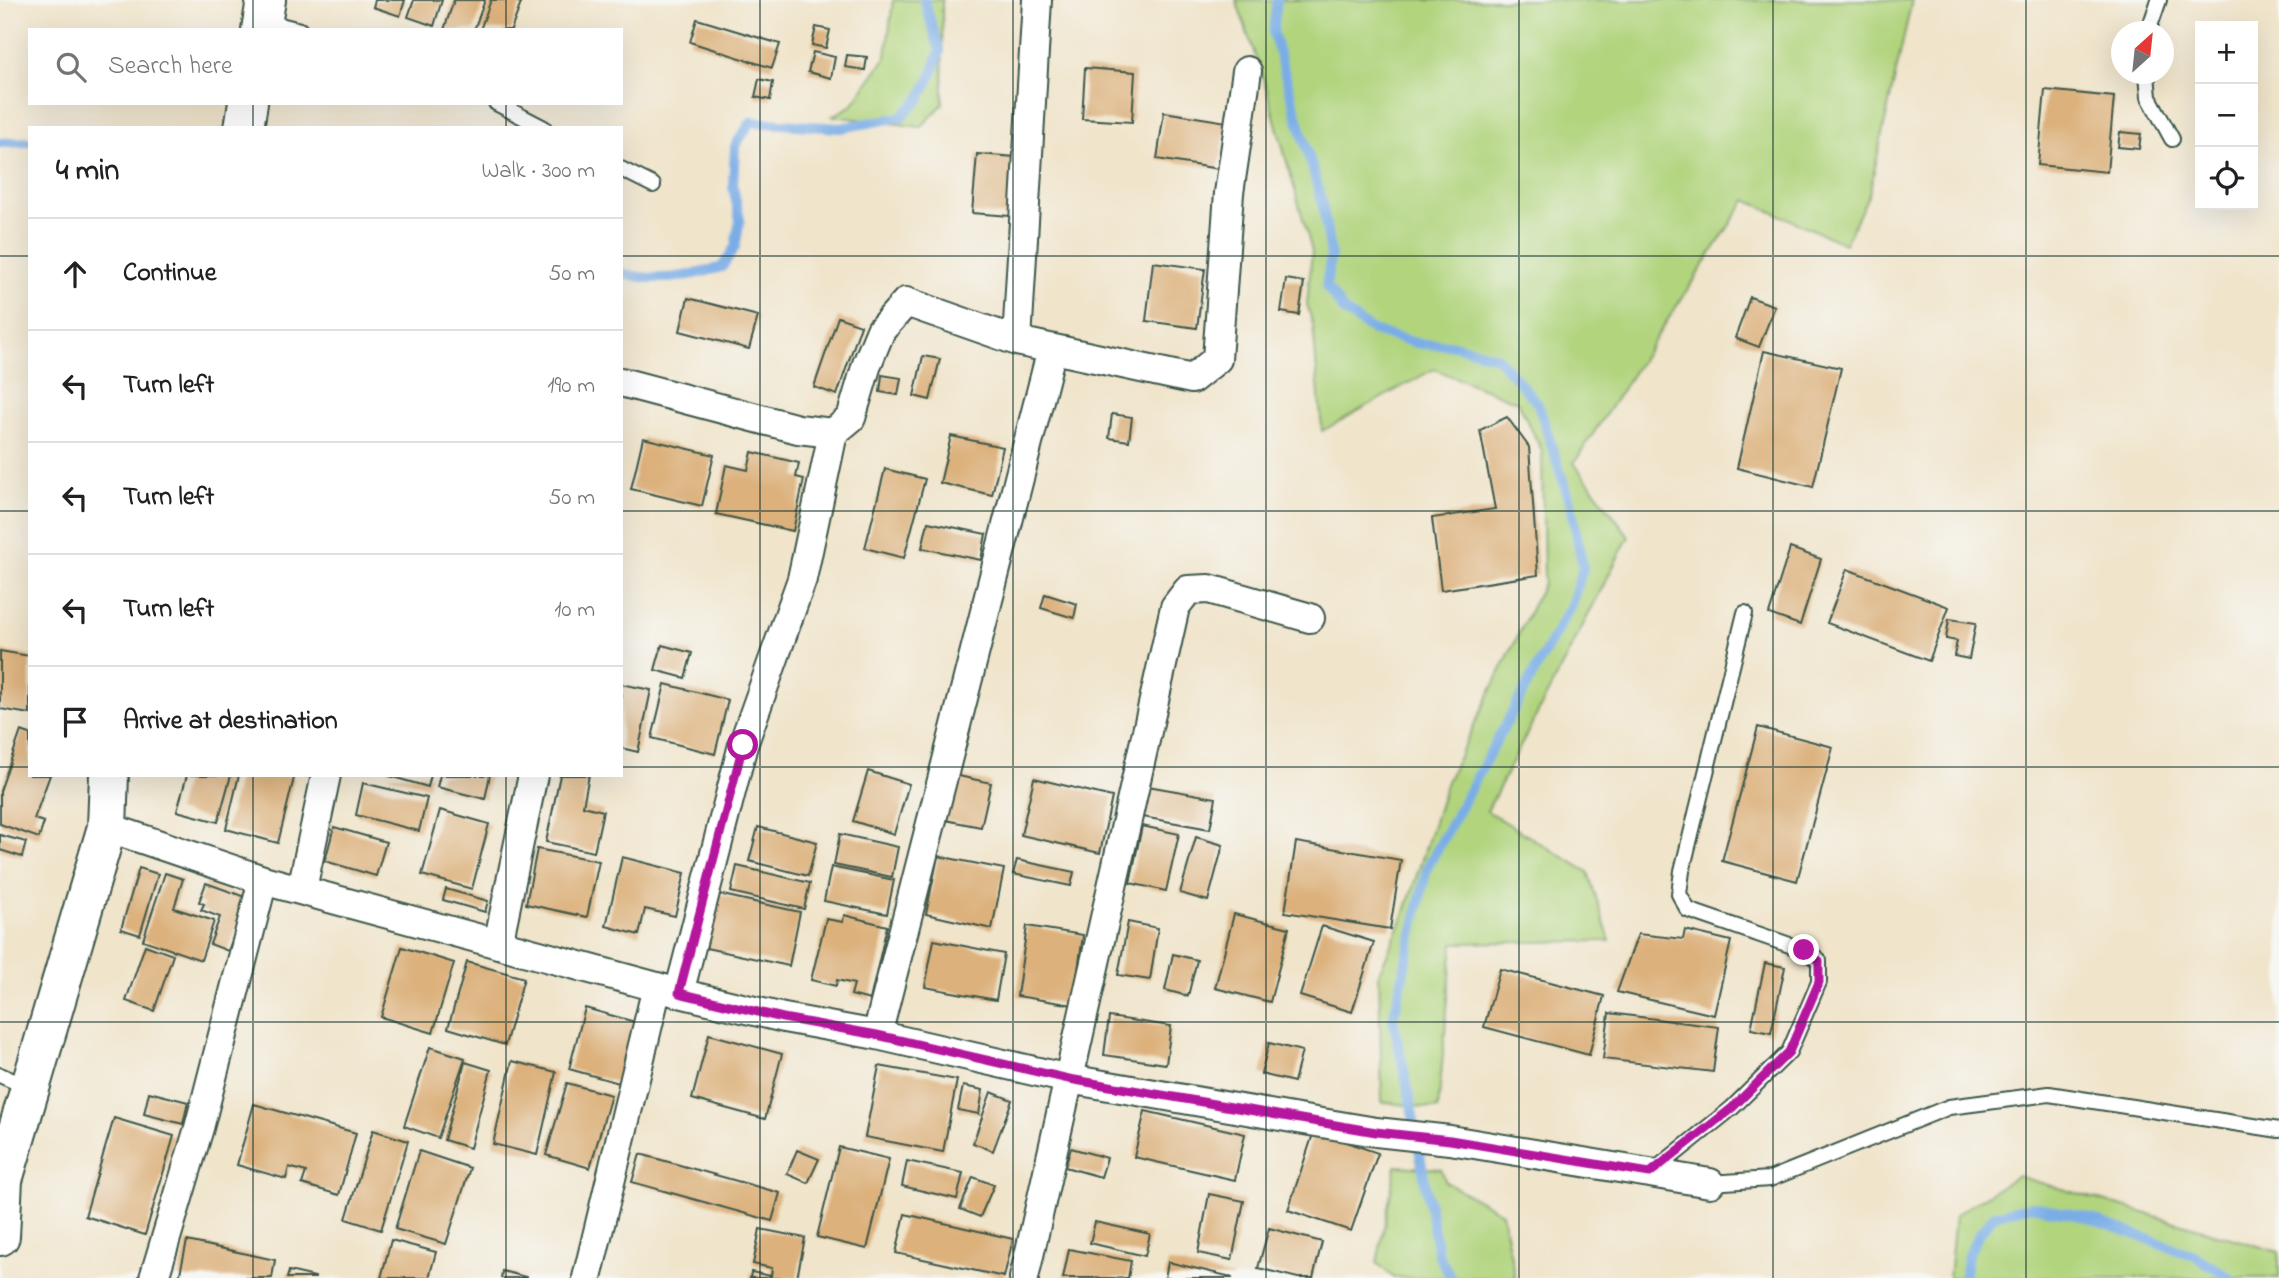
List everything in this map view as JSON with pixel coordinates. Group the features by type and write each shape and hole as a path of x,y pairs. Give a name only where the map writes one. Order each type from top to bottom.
{"street":[{"path":"1017,341 1037,0"},
{"path":"587,1278 668,990 743,745 802,579 833,433 851,418 867,364 881,330 906,302 1017,341 1192,379 1217,359 1229,193 1247,71"},
{"path":"244,126 248,105"},
{"path":"877,1035 1052,349"},
{"path":"623,383 798,429 833,433"},
{"path":"1024,1278 1175,607 1188,590 1209,589 1310,618"},
{"path":"0,1236 1,1179 15,1082 107,827 109,777"},
{"path":"302,889 326,777"},
{"path":"498,944 533,777"},
{"path":"107,827 263,880 668,990 783,1018 877,1035 1069,1079 1376,1132 1450,1140 1710,1184"},
{"path":"154,1278 199,1128 263,880"}],"lane":[{"path":"2152,21 2159,0"},
{"path":"263,17 294,28"},
{"path":"2148,84 2149,97 2172,139"},
{"path":"500,105 540,126"},
{"path":"623,170 653,185"},
{"path":"1650,1173 1732,1108 1789,1052 1819,982 1819,961 1804,950 1688,910 1679,894 1682,871 1745,613"},
{"path":"1710,1184 1770,1179 1949,1107 2049,1094 2279,1130"}],"green space":[{"path":"893,0 942,0 943,104 921,127 833,116 852,105 886,57"},
{"path":"1236,0 1912,0 1869,194 1845,244 1746,200 1574,463 1629,536 1487,811 1588,872 1610,941 1453,943 1438,1109 1382,1102 1379,973 1404,915 1447,781 1544,582 1542,451 1518,402 1434,369 1322,431 1313,325 1307,304 1312,251 1265,84"},
{"path":"1396,1166 1441,1169 1446,1182 1502,1213 1515,1278 1394,1278 1377,1263"},
{"path":"2017,1176 2279,1252 2279,1278 1949,1278 1955,1215"}],"building":[{"path":"375,0 405,0 400,16 373,7"},
{"path":"414,0 442,0 434,26 408,17"},
{"path":"454,0 485,0 475,28 445,28"},
{"path":"491,0 513,0 521,3 512,28 481,28"},
{"path":"697,19 780,44 772,68 690,42"},
{"path":"816,27 830,30 826,48 812,45"},
{"path":"813,52 835,57 831,78 808,72"},
{"path":"847,55 867,57 865,70 845,67"},
{"path":"1085,68 1135,72 1132,122 1082,119"},
{"path":"759,79 773,82 770,100 755,97"},
{"path":"2045,90 2114,97 2107,172 2038,165"},
{"path":"1164,112 1227,122 1219,169 1157,159"},
{"path":"2120,132 2141,134 2139,149 2118,147"},
{"path":"977,154 1015,157 1010,216 972,213"},
{"path":"1153,262 1205,269 1197,328 1146,321"},
{"path":"1286,279 1304,282 1299,315 1281,312"},
{"path":"1750,297 1775,306 1759,347 1735,338"},
{"path":"688,298 758,316 749,349 680,331"},
{"path":"838,317 861,325 837,395 814,387"},
{"path":"1764,351 1841,368 1813,487 1737,468"},
{"path":"923,356 940,359 930,400 914,396"},
{"path":"882,375 901,378 898,395 880,392"},
{"path":"1112,414 1132,417 1129,441 1109,438"},
{"path":"1507,417 1529,447 1538,575 1441,590 1432,518 1495,509 1480,430"},
{"path":"951,436 1003,447 992,495 940,483"},
{"path":"643,438 714,455 702,506 631,489"},
{"path":"752,452 799,463 796,477 804,479 793,531 716,514 726,465 748,470"},
{"path":"885,469 925,479 904,558 865,548"},
{"path":"928,522 986,534 981,560 922,548"},
{"path":"1790,548 1821,559 1800,625 1769,614"},
{"path":"1847,569 1949,607 1929,661 1827,623"},
{"path":"1045,594 1077,604 1074,618 1041,608"},
{"path":"1949,619 1976,623 1969,659 1954,656 1957,641 1946,639"},
{"path":"662,645 692,653 685,678 655,670"},
{"path":"0,651 28,656 28,714 0,709"},
{"path":"623,684 651,690 638,752 623,748"},
{"path":"665,684 728,700 715,754 652,738"},
{"path":"1758,727 1833,747 1797,881 1722,861"},
{"path":"21,731 28,733 28,777 49,777 34,819 44,822 39,838 0,824 0,791"},
{"path":"868,771 909,784 894,834 853,821"},
{"path":"954,775 991,783 981,827 945,820"},
{"path":"186,777 230,777 218,822 177,811"},
{"path":"239,777 294,778 278,843 226,829"},
{"path":"393,777 430,777 428,787"},
{"path":"440,777 490,777 485,799 437,787"},
{"path":"560,777 589,777 583,806 603,811 594,852 546,842"},
{"path":"1034,778 1112,797 1100,853 1021,835"},
{"path":"363,783 427,798 419,831 356,815"},
{"path":"1142,785 1216,798 1210,829 1137,816"},
{"path":"440,810 489,824 472,889 422,875"},
{"path":"1142,826 1179,834 1166,891 1130,883"},
{"path":"334,827 386,842 376,876 325,861"},
{"path":"758,827 817,842 808,876 749,861"},
{"path":"840,834 898,847 892,877 834,865"},
{"path":"0,835 26,842 22,857 0,850"},
{"path":"1196,837 1223,845 1208,901 1180,893"},
{"path":"1296,842 1401,860 1390,929 1285,912"},
{"path":"537,849 599,861 587,917 526,904"},
{"path":"938,856 1004,869 992,929 926,914"},
{"path":"622,857 685,873 675,916 645,909 639,935 606,926"},
{"path":"1017,860 1074,872 1071,886 1013,874"},
{"path":"737,866 810,883 804,909 731,892"},
{"path":"831,867 894,880 887,914 824,901"},
{"path":"139,868 158,874 140,935 121,929"},
{"path":"165,873 183,879 174,908 214,921 201,960 143,940"},
{"path":"206,883 248,898 228,951 210,944 220,917 201,910 204,904 199,902"},
{"path":"446,889 488,901 485,912 443,900"},
{"path":"718,894 800,912 789,966 706,948"},
{"path":"1234,914 1289,928 1270,1002 1215,988"},
{"path":"844,915 887,926 870,1000 851,995 854,984 837,980 836,986 811,980 826,919 843,922"},
{"path":"1128,922 1158,928 1150,980 1118,975"},
{"path":"1027,926 1083,935 1073,1005 1017,996"},
{"path":"1322,926 1374,942 1352,1012 1300,996"},
{"path":"1685,930 1731,941 1714,1015 1617,992 1638,934 1683,939"},
{"path":"934,940 1004,954 996,1000 925,987"},
{"path":"145,945 173,955 154,1011 126,1001"},
{"path":"402,947 454,963 433,1033 381,1017"},
{"path":"1173,954 1197,960 1188,996 1165,990"},
{"path":"467,962 524,978 505,1045 448,1028"},
{"path":"1765,963 1785,967 1771,1033 1751,1029"},
{"path":"1500,969 1604,996 1589,1055 1484,1027"},
{"path":"585,1008 635,1022 619,1083 569,1069"},
{"path":"1609,1013 1719,1027 1713,1072 1603,1059"},
{"path":"1109,1017 1171,1026 1166,1064 1104,1055"},
{"path":"709,1034 782,1054 765,1119 692,1099"},
{"path":"1269,1043 1302,1051 1294,1082 1261,1074"},
{"path":"430,1047 465,1058 438,1138 404,1126"},
{"path":"512,1061 556,1072 537,1155 493,1144"},
{"path":"465,1062 491,1070 470,1148 444,1140"},
{"path":"879,1066 957,1080 943,1152 865,1137"},
{"path":"567,1083 611,1095 590,1168 546,1155"},
{"path":"963,1086 983,1090 979,1114 958,1110"},
{"path":"149,1092 188,1102 183,1124 144,1114"},
{"path":"991,1092 1012,1100 993,1151 973,1143"},
{"path":"254,1104 356,1133 339,1195 302,1184 306,1172 289,1167 286,1179 237,1165"},
{"path":"1145,1111 1245,1134 1235,1180 1134,1157"},
{"path":"114,1118 174,1136 145,1235 85,1216"},
{"path":"373,1130 408,1141 381,1230 346,1219"},
{"path":"1314,1131 1378,1153 1351,1231 1288,1210"},
{"path":"839,1147 889,1159 867,1249 817,1237"},
{"path":"1071,1148 1107,1158 1101,1177 1065,1167"},
{"path":"797,1150 819,1159 808,1183 787,1174"},
{"path":"419,1151 470,1168 446,1244 395,1229"},
{"path":"640,1154 780,1193 772,1221 632,1182"},
{"path":"907,1161 963,1173 957,1199 902,1186"},
{"path":"973,1177 994,1185 980,1217 960,1209"},
{"path":"1209,1194 1244,1201 1232,1260 1198,1253"},
{"path":"905,1214 1013,1239 1004,1277 896,1253"},
{"path":"1095,1222 1150,1234 1145,1256 1090,1243"},
{"path":"1269,1228 1322,1242 1313,1278 1298,1278 1258,1268"},
{"path":"760,1229 805,1238 797,1278 750,1278 751,1272 771,1276 772,1268 753,1264"},
{"path":"391,1240 436,1252 429,1278 381,1278"},
{"path":"187,1241 275,1260 272,1278 179,1278"},
{"path":"1069,1249 1131,1261 1128,1278 1063,1278"},
{"path":"1168,1262 1232,1277 1232,1278 1165,1278"},
{"path":"289,1271 315,1277 315,1278 287,1278"},
{"path":"502,1271 526,1277 526,1278 501,1278"}],"waterway":[{"path":"623,273 647,278 672,278 722,267 735,247 740,220 733,187 735,146 751,122 840,128 901,117 919,100 940,51 924,0"},
{"path":"1277,0 1273,33 1322,202 1331,255 1326,286 1344,311 1373,331 1420,344 1454,345 1497,357 1538,404 1571,505 1583,568 1571,605 1427,868 1393,1020 1438,1254 1451,1278"},
{"path":"0,143 28,142"},
{"path":"1964,1278 1968,1254 1994,1215 2032,1206 2086,1217 2195,1256 2230,1278"}],"route":[{"path":"743,745 679,993 1069,1079 1376,1132 1450,1140 1650,1173 1732,1108 1789,1052 1819,982 1819,961 1804,950"}]}
